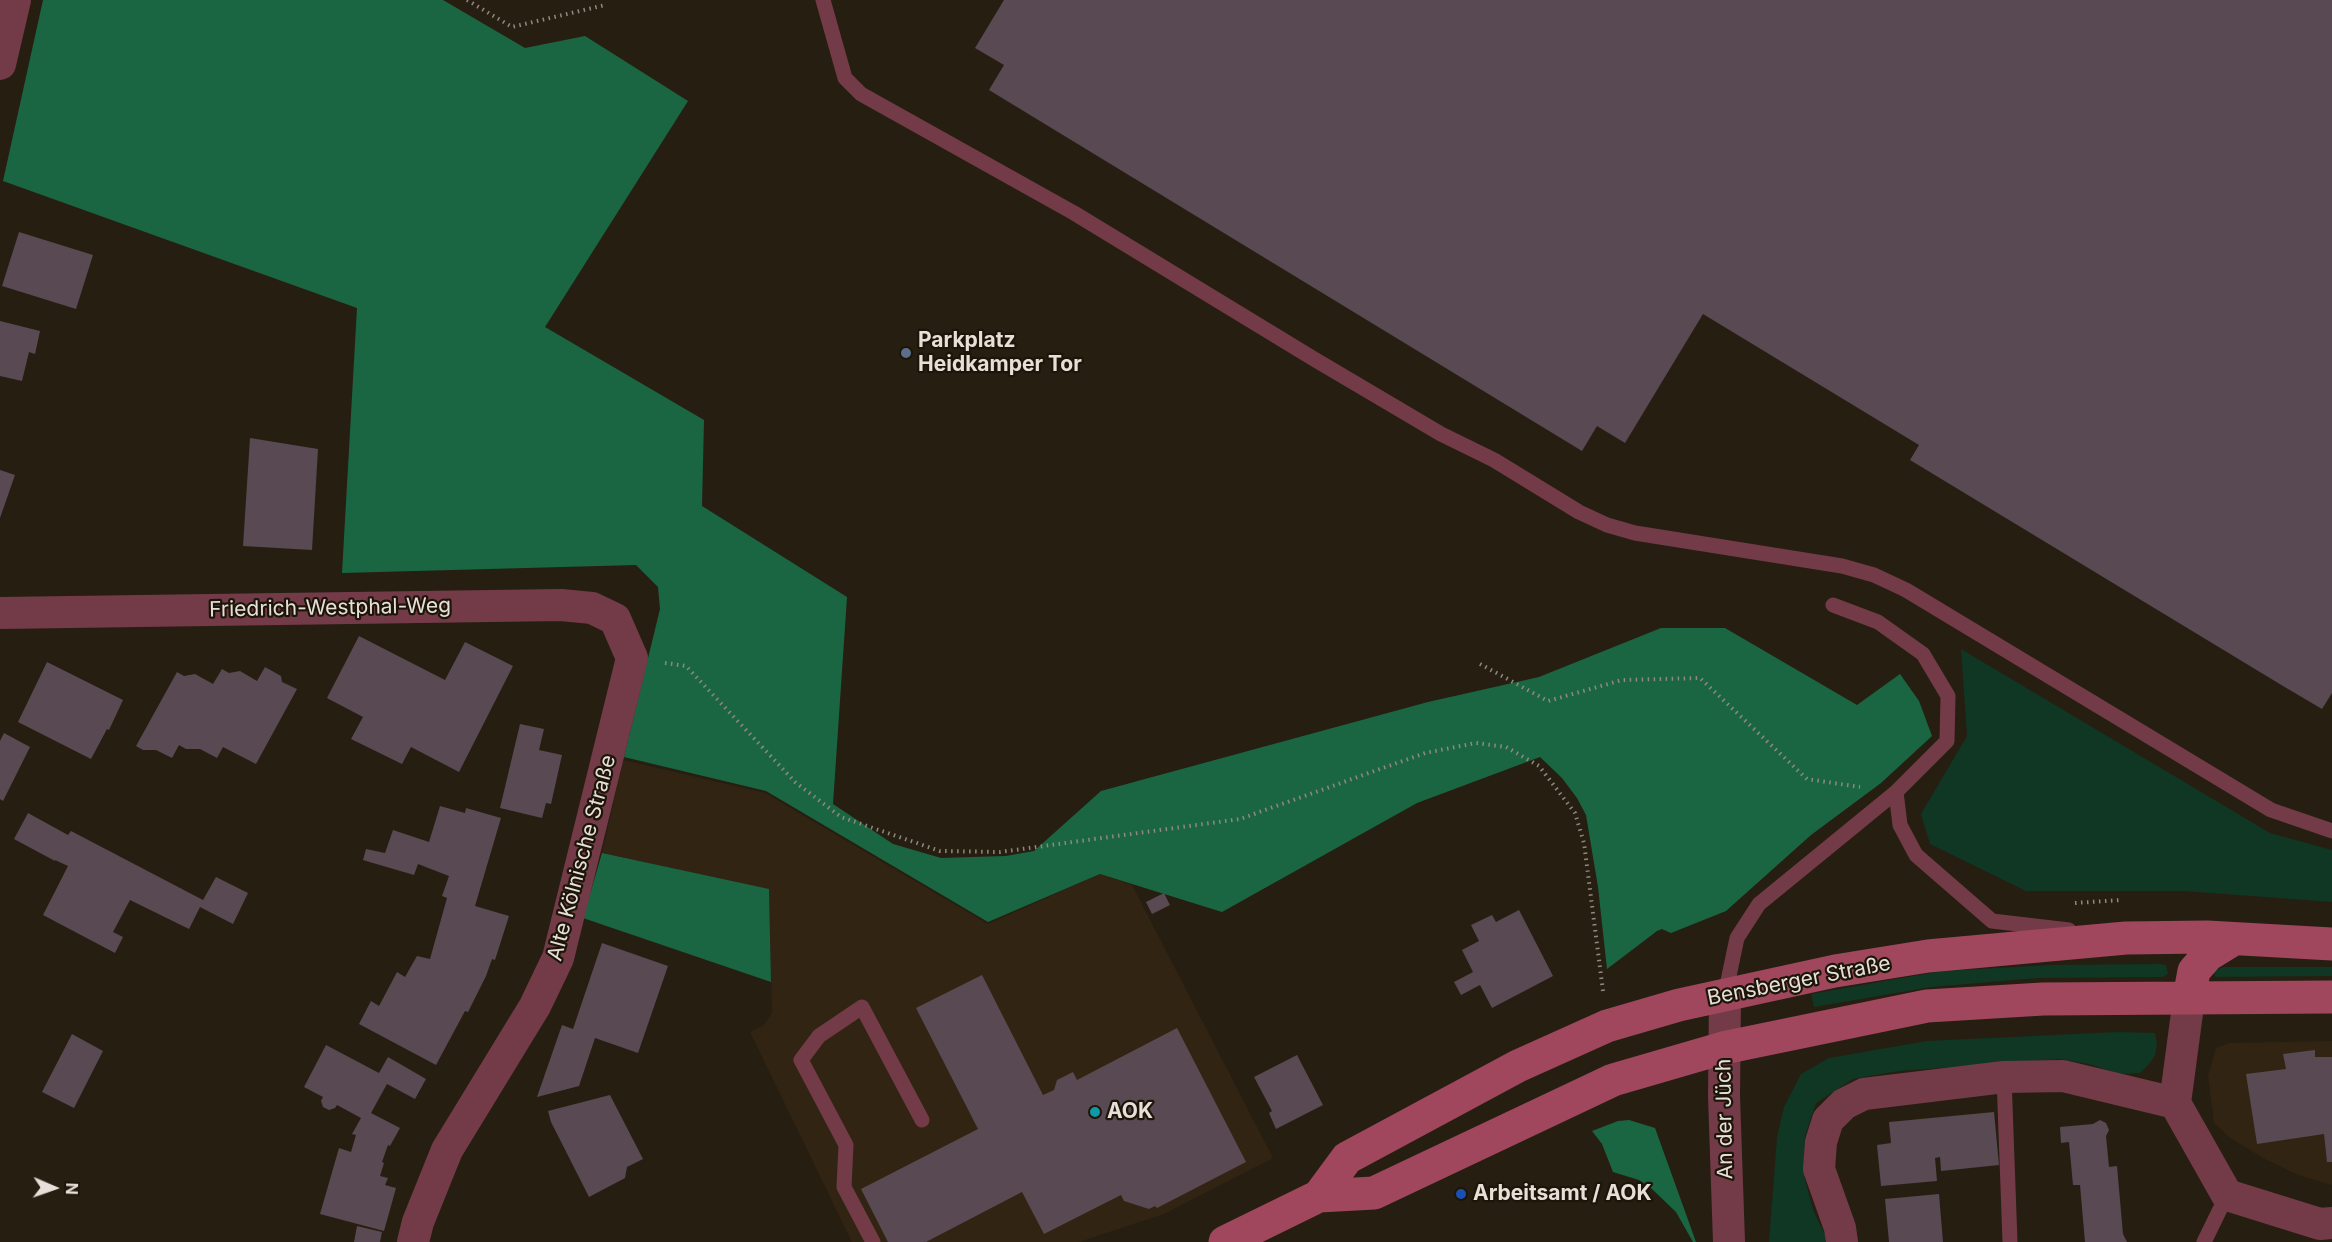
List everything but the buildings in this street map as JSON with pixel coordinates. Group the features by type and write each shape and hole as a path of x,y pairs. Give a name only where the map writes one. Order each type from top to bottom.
{"main road":[{"name":"Bensberger Straße","path":"1319,1196 1347,1158 1518,1066 1607,1026 1679,1005 1835,971 1928,956 2126,938 2234,939 2332,945"},
{"path":"2189,998 2194,971 2208,955 2234,939"},
{"name":"Bensberger Straße","path":"1225,1242 1319,1196 1374,1193 1613,1080 1723,1048 1926,1006 2043,999 2332,997"}],"street":[{"path":"0,64 15,0"},
{"name":"Friedrich-Westphal-Weg","path":"0,613 561,605 592,608 615,619 632,658"},
{"name":"Alte Kölnische Straße","path":"413,1242 418,1222 447,1150 535,1006 558,958 632,658"},
{"name":"An der Jüch","path":"1725,995 1723,1048 1729,1242"},
{"path":"2189,998 2175,1103 2227,1195 2320,1224 2332,1223"},
{"path":"1842,1242 1840,1228 1819,1169 1821,1142 1828,1120 1844,1104 1864,1094 2004,1077 2063,1076 2175,1103"}],"lane":[{"path":"824,0 845,78 861,94 1074,213 1441,434 1494,460 1580,512 1607,525 1635,533 1842,566 1874,575 1906,590 2271,810 2332,831"},
{"path":"1725,995 1737,938 1759,904 1896,792 1947,741 1948,696 1923,654 1878,622 1833,605"},
{"path":"1896,792 1900,825 1916,855 1992,921 2126,938"},
{"path":"873,1242 844,1187 846,1145 801,1060 819,1035 862,1007 922,1120"},
{"path":"2004,1077 2010,1242"},
{"path":"2204,1242 2227,1195"}],"path":[{"path":"467,0 512,27 605,5"},
{"path":"632,658 686,666 795,782 841,817 940,851 1000,852 1240,819 1425,753 1476,743 1506,747 1539,766 1575,813 1584,843 1607,1026"},
{"path":"1480,664 1548,701 1622,680 1700,678 1807,779 1896,792"}],"shaded area":[{"path":"623,760 765,793 988,924 1100,874 1132,885 1273,1158 1164,1214 1079,1242 852,1242 750,1032 764,1025 772,1013 769,890 602,853"},
{"path":"2332,1041 2332,1185 2298,1175 2263,1158 2229,1137 2214,1123 2208,1076 2216,1048 2229,1043"}],"green space":[{"path":"43,0 443,0 525,48 585,36 688,101 545,327 704,420 702,506 847,597 833,804 893,844 941,858 1006,856 1034,851 1101,791 1428,702 1539,677 1661,628 1725,628 1857,705 1900,674 1919,701 1932,736 1881,783 1811,835 1726,911 1671,933 1662,929 1657,931 1607,969 1598,887 1586,815 1562,778 1540,757 1417,803 1222,912 1100,874 988,922 766,791 624,757 660,609 658,587 636,565 342,573 357,308 3,181"},
{"path":"1961,649 2270,833 2332,850 2332,902 2184,891 2026,891 1930,844 1921,814 1967,736"},
{"path":"602,853 769,889 771,982 583,918"},
{"path":"2052,965 2166,965 2168,974 2162,977 2038,978 1931,987 1814,1007 1811,994 1942,971"},
{"path":"2223,967 2332,967 2332,976 2215,977 2214,971"},
{"path":"2118,1032 2155,1033 2157,1044 2155,1055 2140,1073 2119,1074 2089,1064 2060,1059 1899,1071 1853,1079 1816,1103 1805,1136 1804,1176 1813,1210 1825,1235 1825,1242 1769,1242 1777,1137 1784,1107 1801,1074 1829,1058 1927,1041"},
{"path":"1629,1120 1655,1128 1696,1242 1693,1242 1676,1212 1652,1189 1639,1180 1613,1172 1602,1144 1592,1131 1618,1121"}],"place":[{"name":"Parkplatz Heidkamper Tor","path":"906,353"},
{"name":"AOK","path":"1095,1112"},
{"name":"Arbeitsamt / AOK","path":"1461,1194"}]}
